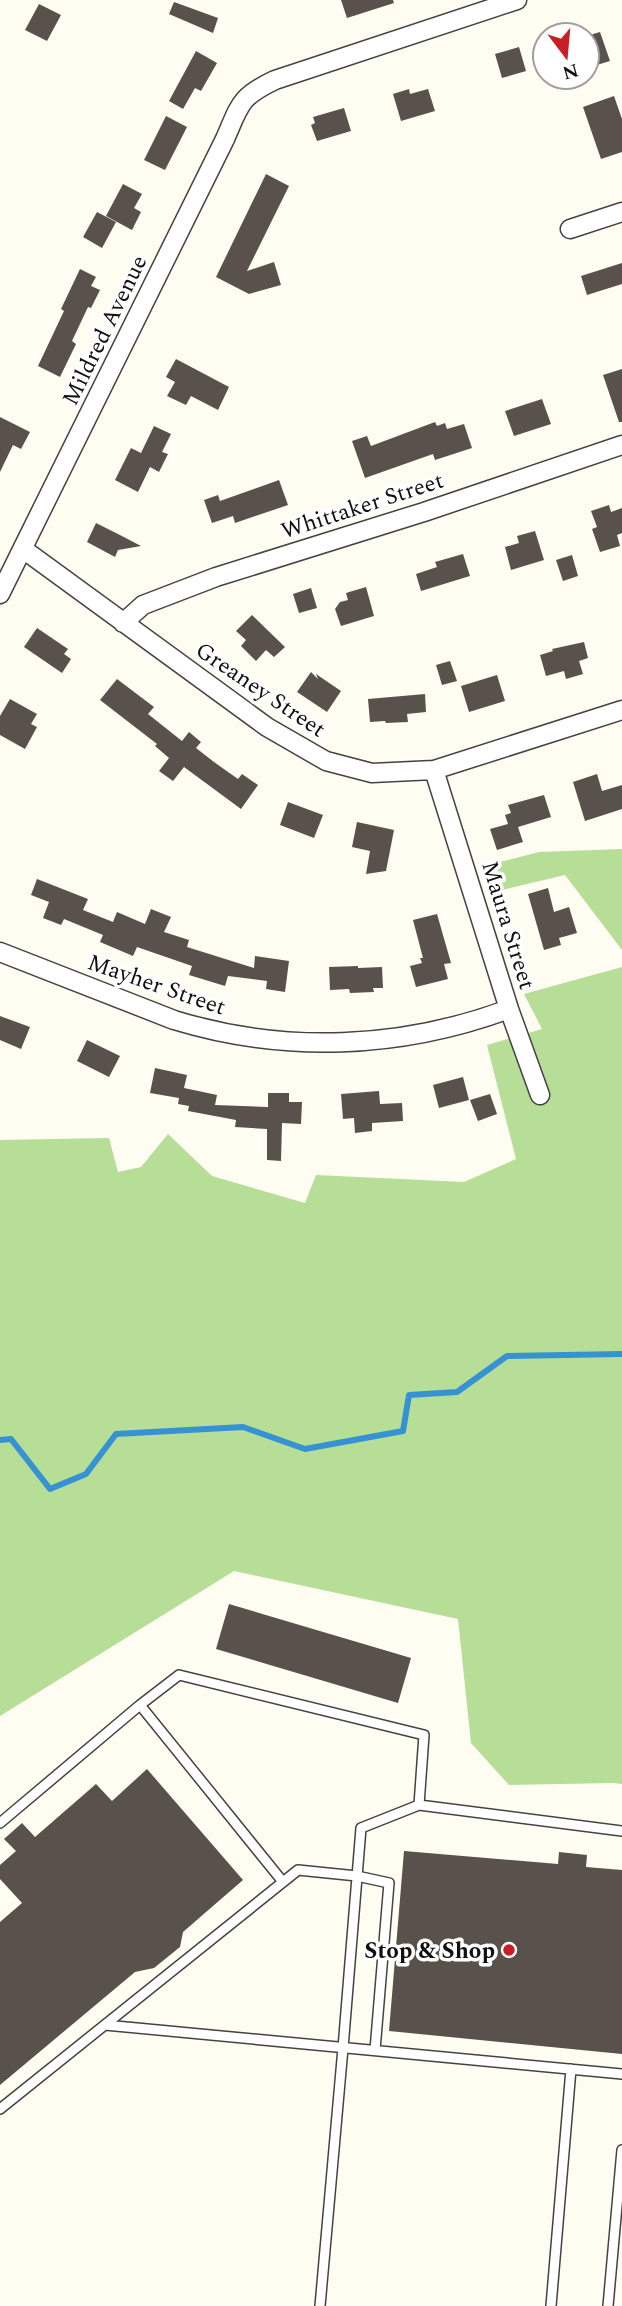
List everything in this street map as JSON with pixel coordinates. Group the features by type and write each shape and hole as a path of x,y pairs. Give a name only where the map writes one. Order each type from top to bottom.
{"street":[{"name":"Mildred Avenue","path":"0,594 241,102 255,89 275,80 517,0"},
{"path":"570,229 622,212"},
{"name":"Whittaker Street","path":"123,624 143,605 216,577 424,512 622,445"},
{"name":"Greaney Street","path":"23,549 267,727 326,761 372,773 434,769 622,710"},
{"name":"Maura Street","path":"434,769 509,1009 540,1095"},
{"name":"Mayher Street","path":"0,952 174,1020 248,1037 318,1043 385,1040 471,1022 509,1009"}],"lane":[{"path":"0,1823 179,1675 424,1735 419,1805"},
{"path":"140,1705 283,1882"},
{"path":"320,2306 361,1828 419,1805 622,1831"},
{"path":"0,2109 298,1870 389,1882 375,2050"},
{"path":"104,2025 622,2074"},
{"path":"551,2306 571,2069"},
{"path":"608,2306 622,2150"}],"green space":[{"path":"622,849 622,950 565,875 498,891 492,864 539,852"},
{"path":"622,967 622,1784 509,1785 471,1743 458,1619 234,1571 0,1716 0,1140 109,1138 118,1172 141,1167 168,1134 212,1176 305,1203 316,1175 464,1182 516,1159 487,1045 542,1029 524,994"}],"building":[{"path":"341,0 393,0 394,3 347,18"},
{"path":"174,2 218,18 213,33 169,14"},
{"path":"39,4 61,15 47,41 25,30"},
{"path":"601,35 610,61 601,64"},
{"path":"519,47 526,71 502,78 495,54"},
{"path":"196,51 217,63 201,91 195,88 183,109 169,101"},
{"path":"409,89 410,94 428,89 435,111 401,121 393,94"},
{"path":"614,96 622,119 622,152 601,159 583,107"},
{"path":"344,108 351,131 317,141 311,125 315,123 313,117"},
{"path":"166,116 187,127 165,170 144,160"},
{"path":"266,174 289,186 247,271 274,262 281,285 249,294 216,277"},
{"path":"123,184 142,194 134,208 141,212 132,230 106,216"},
{"path":"97,212 116,222 102,248 83,237"},
{"path":"622,263 622,284 587,295 581,276"},
{"path":"80,269 96,277 91,286 100,290 91,308 88,307 72,341 76,344 60,377 38,366"},
{"path":"176,359 229,387 218,410 191,396 186,405 167,396 175,382 166,377"},
{"path":"622,369 622,422 619,422 603,375"},
{"path":"542,399 551,424 514,436 505,411"},
{"path":"0,417 30,432 21,449 13,445 0,472"},
{"path":"435,422 437,426 445,423 447,429 464,424 472,448 435,460 433,454 365,478 352,441 367,436 371,446"},
{"path":"154,426 171,434 162,452 168,454 159,472 150,467 138,492 115,480 131,448 141,453"},
{"path":"279,480 288,505 235,523 233,516 212,523 204,500 218,495 220,501"},
{"path":"609,505 611,512 622,508 622,533 617,535 620,546 600,552 592,529 597,527 591,511"},
{"path":"96,523 141,546 118,550 115,557 87,542"},
{"path":"535,531 544,560 511,570 505,547 519,543 517,536"},
{"path":"463,554 470,576 421,591 416,574 437,567 435,562"},
{"path":"572,555 578,576 563,581 556,560"},
{"path":"366,587 374,616 341,626 335,609 340,602 348,600 346,593"},
{"path":"311,588 317,608 299,613 293,594"},
{"path":"252,615 285,647 274,657 266,650 256,661 241,646 246,640 236,631"},
{"path":"37,628 68,649 64,654 71,659 62,673 24,647"},
{"path":"584,642 588,658 579,661 583,674 566,679 564,671 546,676 540,655 553,651 552,649"},
{"path":"450,661 457,681 442,685 436,665"},
{"path":"311,672 318,679 316,674 341,691 327,712 297,692"},
{"path":"497,675 505,701 469,712 461,686"},
{"path":"117,679 154,707 148,714 182,741 189,732 201,742 196,748 214,762 238,779 242,774 258,785 241,809 184,767 173,781 159,771 169,758 155,746 157,744 100,700"},
{"path":"425,694 426,712 407,714 408,722 370,722 368,699"},
{"path":"10,699 37,714 31,724 37,727 25,749 0,735 0,716"},
{"path":"597,774 602,791 622,785 622,809 585,821 573,782"},
{"path":"544,795 551,817 518,827 523,842 497,850 490,829 508,824 505,815 511,813 508,805"},
{"path":"288,802 323,815 314,838 280,825"},
{"path":"357,822 394,830 386,871 366,874 370,851 352,847"},
{"path":"37,879 88,899 83,910 113,922 117,912 145,924 151,909 171,917 164,932 189,940 187,947 254,968 255,956 289,961 285,992 266,989 267,981 228,976 225,986 189,975 192,966 137,947 133,956 100,942 103,935 64,919 61,925 43,918 49,902 31,895"},
{"path":"548,888 554,912 569,907 577,933 559,938 561,945 544,950 528,894"},
{"path":"437,914 451,963 444,964 448,979 416,987 410,966 422,963 420,958 423,958 413,920"},
{"path":"329,967 382,967 383,988 373,988 374,992 350,993 349,989 330,990"},
{"path":"0,1016 30,1027 21,1049 0,1040"},
{"path":"87,1040 120,1056 109,1077 77,1061"},
{"path":"155,1068 187,1075 184,1088 217,1095 215,1105 268,1107 268,1093 289,1093 289,1102 302,1102 301,1124 282,1123 281,1161 267,1160 267,1129 235,1127 236,1120 188,1111 189,1106 178,1104 179,1098 150,1093"},
{"path":"463,1077 469,1100 439,1108 433,1085"},
{"path":"379,1091 380,1104 402,1103 403,1121 372,1123 372,1131 355,1133 354,1118 343,1119 341,1094"},
{"path":"490,1094 497,1114 478,1121 470,1100"},
{"path":"229,1604 411,1658 398,1703 216,1649"},
{"path":"147,1769 243,1880 183,1932 180,1947 154,1968 135,1972 0,2085 0,1922 22,1903 0,1879 0,1865 16,1851 4,1839 22,1823 35,1837 96,1784 112,1801"},
{"name":"Stop & Shop","path":"404,1851 558,1864 559,1852 587,1855 586,1867 622,1870 622,2054 389,2031"}],"waterway":[{"path":"0,1440 11,1439 50,1489 86,1474 116,1434 243,1427 305,1449 403,1431 409,1395 457,1392 507,1356 622,1354"}],"place":[{"name":"Stop & Shop","path":"509,1950"}]}
